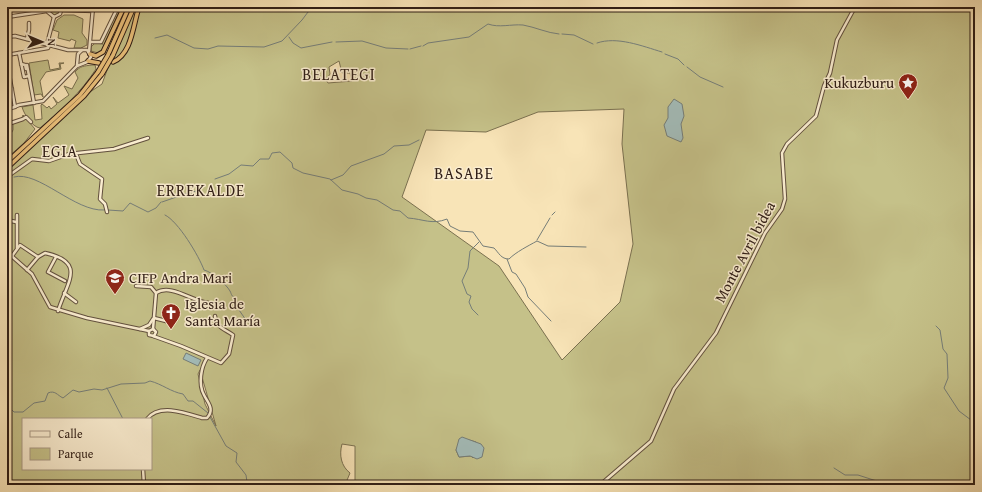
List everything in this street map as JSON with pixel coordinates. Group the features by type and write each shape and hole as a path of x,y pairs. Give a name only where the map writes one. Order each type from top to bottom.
{"highway":[{"path":"90,53 96,56 103,52 120,7"},
{"path":"7,162 80,95 100,73 129,7"},
{"path":"8,170 84,96 113,55 134,7"},
{"path":"113,62 123,56 128,46 139,7"},
{"path":"88,61 99,63"}],"street":[{"path":"7,110 47,98 77,66 88,61 90,53 93,7"},
{"path":"77,66 79,52 84,50 90,44 101,42 120,7"},
{"name":"Monte Avril bidea","path":"600,485 651,440 674,389 719,327 765,233 784,204 782,153 787,144 816,116 824,86 830,73 837,40 855,7"},
{"path":"54,17 60,14 62,8 93,11"},
{"path":"7,17 47,9 49,14 54,17"},
{"path":"7,55 48,48 54,17"},
{"path":"27,39 29,30 28,23"},
{"path":"7,37 15,36 68,50 84,50 90,53"},
{"path":"68,50 83,63"},
{"path":"19,53 24,77 29,76"},
{"path":"7,63 15,107"},
{"path":"21,64 25,65 26,69"},
{"path":"27,64 34,103"},
{"path":"7,90 12,89"},
{"path":"7,124 24,120 26,117 31,122"},
{"path":"8,170 11,174 32,159 49,161 60,156 121,148 148,138"},
{"path":"76,154 78,161 83,168 102,179 100,199 105,204 107,212"},
{"path":"12,256 18,244 16,222 17,215"},
{"path":"7,220 16,222"},
{"path":"18,244 38,258"},
{"path":"7,252 27,270 48,305 58,310 140,329 151,330"},
{"path":"27,270 45,253 65,260 71,268 70,277 58,310"},
{"path":"56,257 48,272 65,281"},
{"path":"136,286 151,287 156,293 154,318 149,335 181,346 221,363 229,354 233,335 223,330 220,325 216,323 216,316"},
{"path":"156,293 160,290 166,290 202,303 209,303"},
{"path":"64,293 76,302"},
{"path":"140,329 148,325 154,318"},
{"path":"154,318 170,322"},
{"path":"148,325 151,330 156,333 153,336"},
{"path":"148,418 157,411 163,410 207,418 210,408 203,394 201,370 207,358"},
{"path":"143,470 144,485"}],"green space":[{"path":"49,7 61,7 60,13 54,16 49,13"},
{"path":"130,7 975,7 975,485 355,485 355,446 342,444 341,452 343,464 350,473 345,485 7,485 7,169 84,96 102,84","holes":["339,61 342,73 350,73 352,81 328,83 326,80 330,74 329,67","624,109 622,144 633,244 620,302 562,360 499,266 402,197 426,130 486,132 538,112","200,370 216,426 205,404 198,374","469,440 476,442 473,458 471,456 459,457 456,450 458,446"]},
{"path":"116,8 120,10 101,52 98,53 91,51 91,47 95,43 103,44 101,43"},
{"path":"64,15 74,15 83,19 82,33 87,40 87,45 81,48 74,48 76,41 58,38 59,32 53,30 57,20"},
{"path":"48,60 50,70 60,68 59,63 64,63 60,64 61,69 46,72 40,81 43,97 41,94 34,95 29,63"},
{"path":"95,65 96,69 84,86 63,108 40,128 31,123 22,107 33,105 35,120 42,119 41,105 42,104 47,108 49,106 51,109 57,104 53,97 58,103 69,95 64,86 72,89 78,78 75,72 82,67"},
{"path":"23,115 35,129 24,143 7,158 7,141 13,130 13,124 21,120"}],"water":[{"path":"674,99 682,104 684,116 681,124 683,138 681,142 667,136 664,125 668,118 668,107"},
{"path":"186,353 201,360 198,366 183,359"},
{"path":"462,437 481,444 484,448 482,457 477,459 470,456 459,457 456,450 459,439"}],"waterway":[{"path":"155,38 167,35 194,48 208,49 218,46 264,47 282,41 308,12 315,7"},
{"path":"423,46 428,43 469,37 488,24 496,26 523,25 559,34"},
{"path":"562,34 574,35 593,44"},
{"path":"289,37 293,43 301,48 332,42"},
{"path":"336,42 362,41 386,48 408,49"},
{"path":"597,43 605,41 621,41 662,52"},
{"path":"410,49 421,46"},
{"path":"665,54 678,59 684,65"},
{"path":"687,67 700,77 723,87"},
{"path":"331,180 343,175 351,166 384,154 394,146 409,145 419,140"},
{"path":"215,179 229,174 241,165 253,166 260,159 269,159 272,153 280,152 292,163 293,168 303,173 330,179 342,190 377,200 393,210 400,211 408,218 432,222 447,219 450,226 460,231 473,232 483,246 494,248 506,259 509,259 537,241 548,246 586,247"},
{"path":"14,177 24,176 34,179 81,205 93,209 104,210"},
{"path":"191,193 201,189"},
{"path":"162,202 188,193"},
{"path":"108,210 123,211 130,203 148,212 156,208 161,202"},
{"path":"552,215 555,212"},
{"path":"165,215 182,231 198,256 204,270 211,273 225,285 232,296 236,298 239,310 248,323"},
{"path":"537,240 550,218"},
{"path":"478,315 472,309 469,302 471,296 467,294 462,281 468,268 470,251 479,242"},
{"path":"507,259 512,272 516,274 525,288 528,297 551,321"},
{"path":"936,326 940,330 943,349 947,354 948,378 944,388 959,411 975,423"},
{"path":"7,405 14,412 23,412 34,403 45,401 48,393 50,392 54,392 63,398 73,390 79,392 94,389 102,390 121,384 145,383 150,381 174,392 183,394 188,401 193,401 208,413"},
{"path":"107,388 122,418"},
{"path":"210,417 226,446 237,453 236,462 246,475 247,482 255,485"},
{"path":"834,468 845,475 858,475 889,485"}],"tunnel":[{"path":"121,8 140,14"},
{"path":"99,63 113,62"}],"place":[{"name":"Kukuzburu","path":"908,100"},
{"name":"CIFP Andra Mari","path":"115,295"},
{"name":"Iglesia de Santa María","path":"171,330"}],"district":[{"name":"BELATEGI","path":"339,74"},
{"name":"EGIA","path":"60,151"},
{"name":"BASABE","path":"464,173"},
{"name":"ERREKALDE","path":"201,190"}]}
